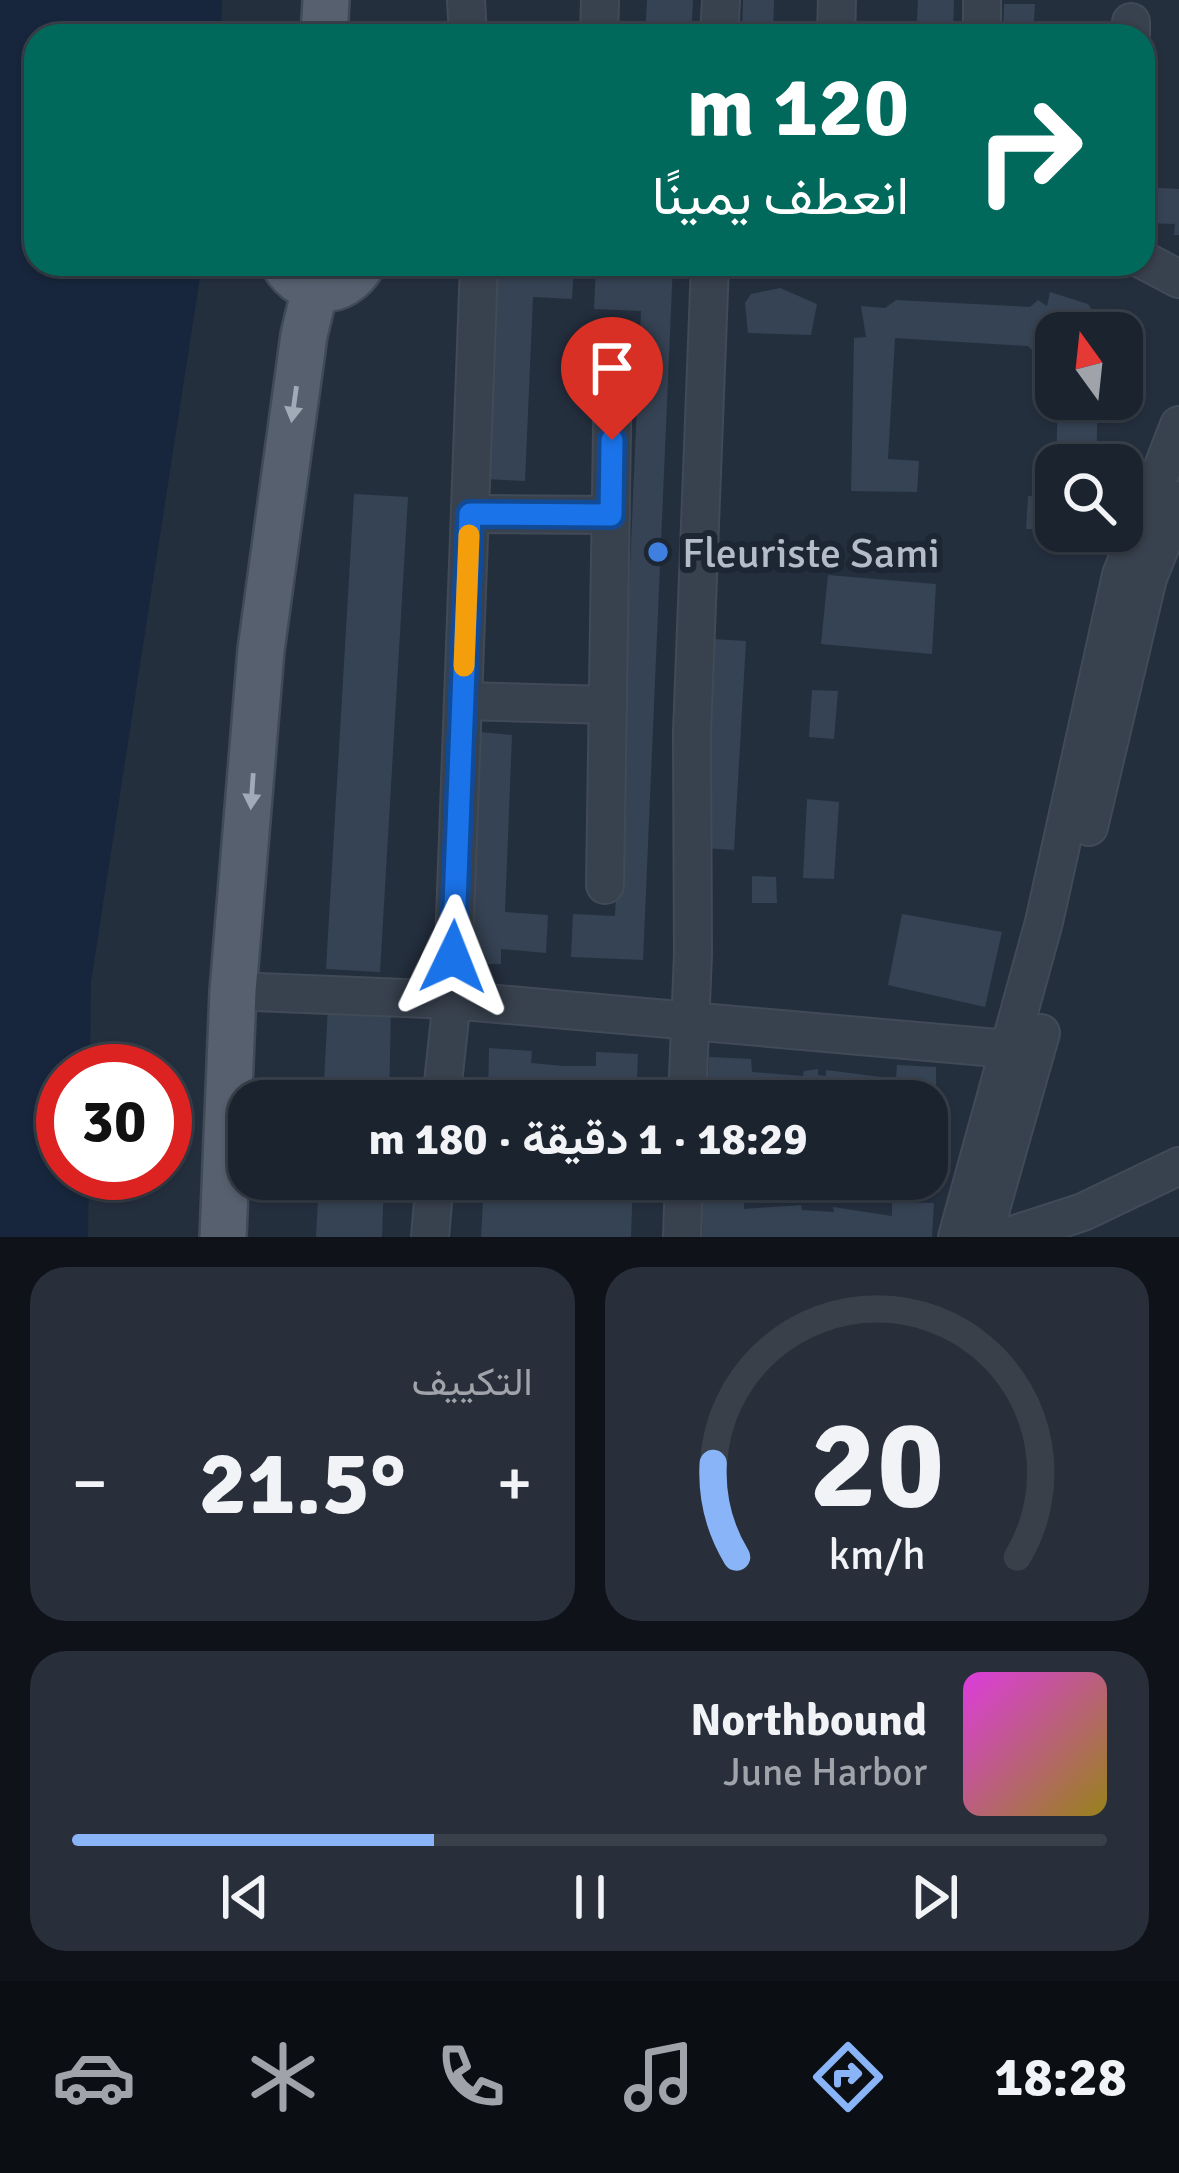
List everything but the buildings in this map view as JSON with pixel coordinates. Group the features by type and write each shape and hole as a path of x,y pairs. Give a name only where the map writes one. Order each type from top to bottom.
{"main road":[{"path":"223,1237 233,992 262,650 304,334 300,276 340,286 350,276"}],"street":[{"path":"443,1080 452,1000 479,276"},
{"path":"688,1080 692,733 710,276"},
{"path":"604,886 614,364"},
{"path":"982,1237 1121,575 1179,425"},
{"path":"958,1237 1024,1049 1132,638 1179,500"},
{"path":"470,514 611,515"},
{"path":"463,701 608,705"},
{"path":"233,992 452,1000 1024,1049"},
{"path":"1006,1237 1083,1213 1179,1166"},
{"path":"430,1237 433,1200"},
{"path":"682,1237 683,1200"}],"water":[{"path":"0,0 222,0 221,24 24,24 24,276 200,276 91,982 90,1044 36,1044 36,1200 89,1200 88,1237 0,1237"}],"slow traffic":[{"path":"464,666 469,535"}],"place":[{"name":"Fleuriste Sami","path":"658,552"}],"route":[{"path":"453,957 470,514 611,515 612,440"}]}
